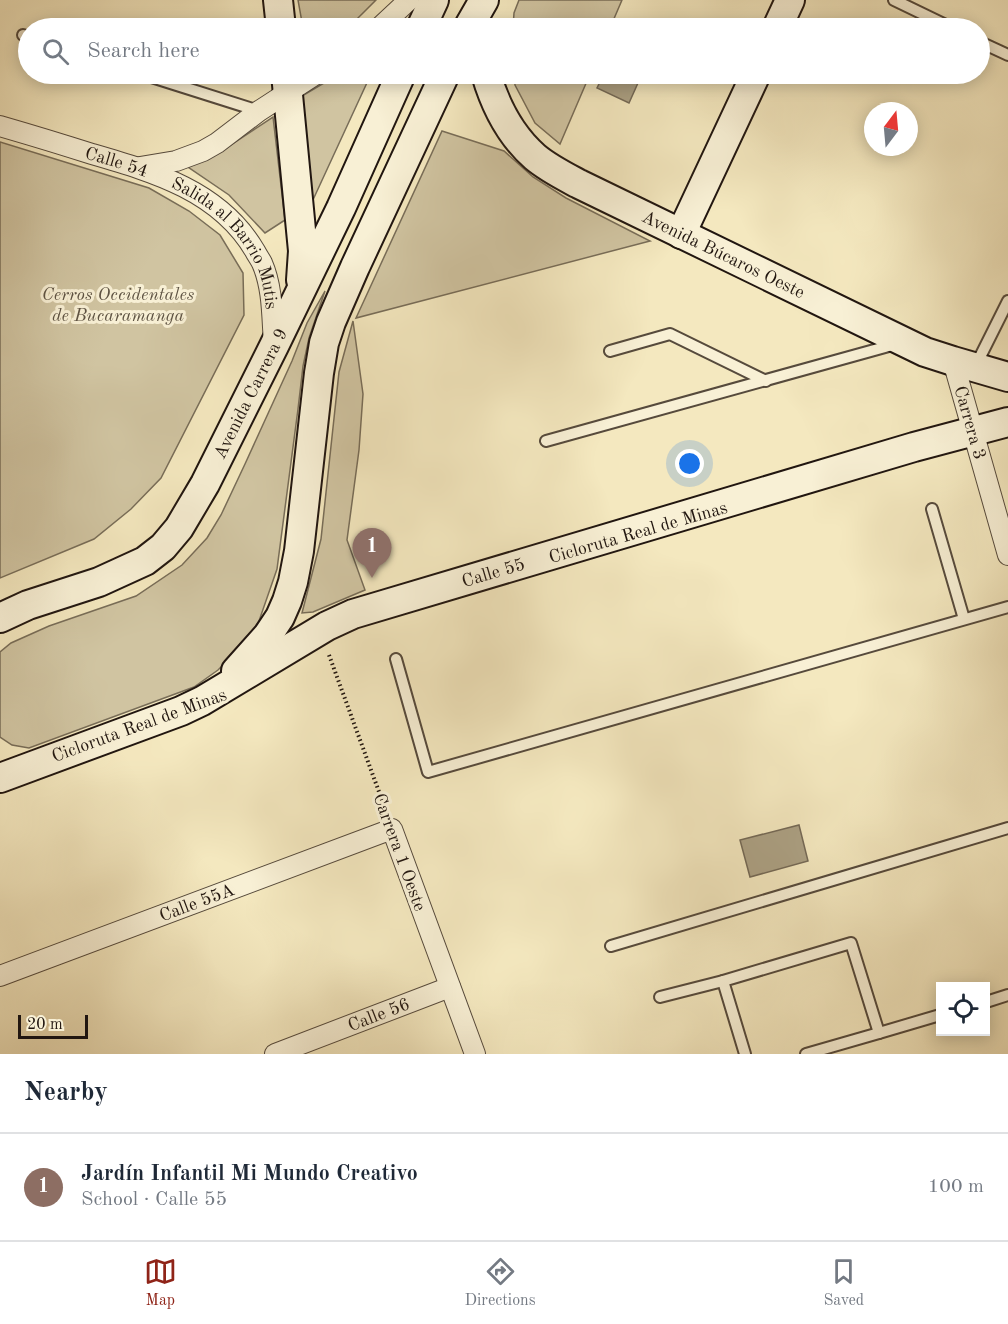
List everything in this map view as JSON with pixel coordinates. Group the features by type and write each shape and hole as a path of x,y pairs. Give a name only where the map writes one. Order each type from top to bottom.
{"main road":[{"path":"278,0 280,18"},
{"path":"426,18 434,0"},
{"path":"474,18 485,0"},
{"path":"485,0 485,18"},
{"path":"782,18 790,0"},
{"path":"287,84 303,251 300,291"},
{"name":"Avenida Carrera 9","path":"0,618 28,605 99,582 145,561 163,547 179,528 205,484 274,346 341,208 397,84"},
{"path":"219,691 268,635 287,601 299,551 318,373 324,343 355,267 440,84"},
{"name":"Avenida Búcaros Oeste","path":"489,84 507,124 519,141 535,158 555,172 905,342 925,351 1008,377"},
{"path":"681,234 751,84"},
{"name":"Calle 55","path":"0,778 182,711 313,634 353,614 914,447 1008,422"},
{"path":"0,630 28,605"},
{"path":"0,763 30,767"}],"street":[{"path":"390,18 409,0"},
{"name":"Calle 54","path":"0,126 137,167 176,161 217,143 259,111 286,84"},
{"name":"Salida al Barrio Mutis","path":"137,167 172,181 212,203 248,238 262,263 270,287 274,346"},
{"name":"Carrera 3","path":"964,364 973,431 1008,555"},
{"name":"Calle 55A","path":"0,976 392,829"},
{"name":"Carrera 1 Oeste","path":"392,829 475,1054"},
{"name":"Calle 56","path":"275,1054 450,987"}],"lane":[{"path":"894,0 931,18"},
{"path":"990,47 1008,56"},
{"path":"174,84 259,111"},
{"path":"964,364 1008,301"},
{"path":"610,351 670,334 766,381"},
{"path":"546,441 905,342"},
{"path":"932,509 964,619"},
{"path":"396,659 428,772 1008,607"},
{"path":"611,946 1008,828"},
{"path":"660,998 851,943 879,1032"},
{"path":"723,981 746,1054"},
{"path":"990,1001 1008,996"},
{"path":"806,1054 936,1016"}],"path":[{"name":"Carrera 1 Oeste","path":"327,649 392,829"}],"green space":[{"path":"298,0 376,0 358,18 301,18"},
{"path":"519,0 622,0 614,18 514,18"},
{"path":"322,84 366,84 312,202 302,96"},
{"path":"586,84 560,144 535,123 515,85"},
{"path":"273,117 285,220 265,233 229,195 188,167 220,152"},
{"path":"442,131 504,151 533,177 566,198 650,241 356,318"},
{"name":"Cerros Occidentales de Bucaramanga","path":"0,142 149,188 189,211 220,235 243,273 244,315 161,478 131,509 94,539 0,578"},
{"path":"325,291 309,338 303,366 277,569 259,621 244,644 218,670 194,687 29,748 12,745 0,737 0,652 11,643 49,626 136,596 182,565 207,538 221,515 292,361 307,323"},
{"path":"353,321 363,394 359,450 347,540 365,590 313,612 302,613 321,539 339,372"}],"shaded area":[{"path":"599,84 638,84 629,103 597,88"},
{"path":"799,825 808,861 750,877 740,840"}],"place":[{"name":"Jardín Infantil Mi Mundo Creativo","path":"372,578"}]}
